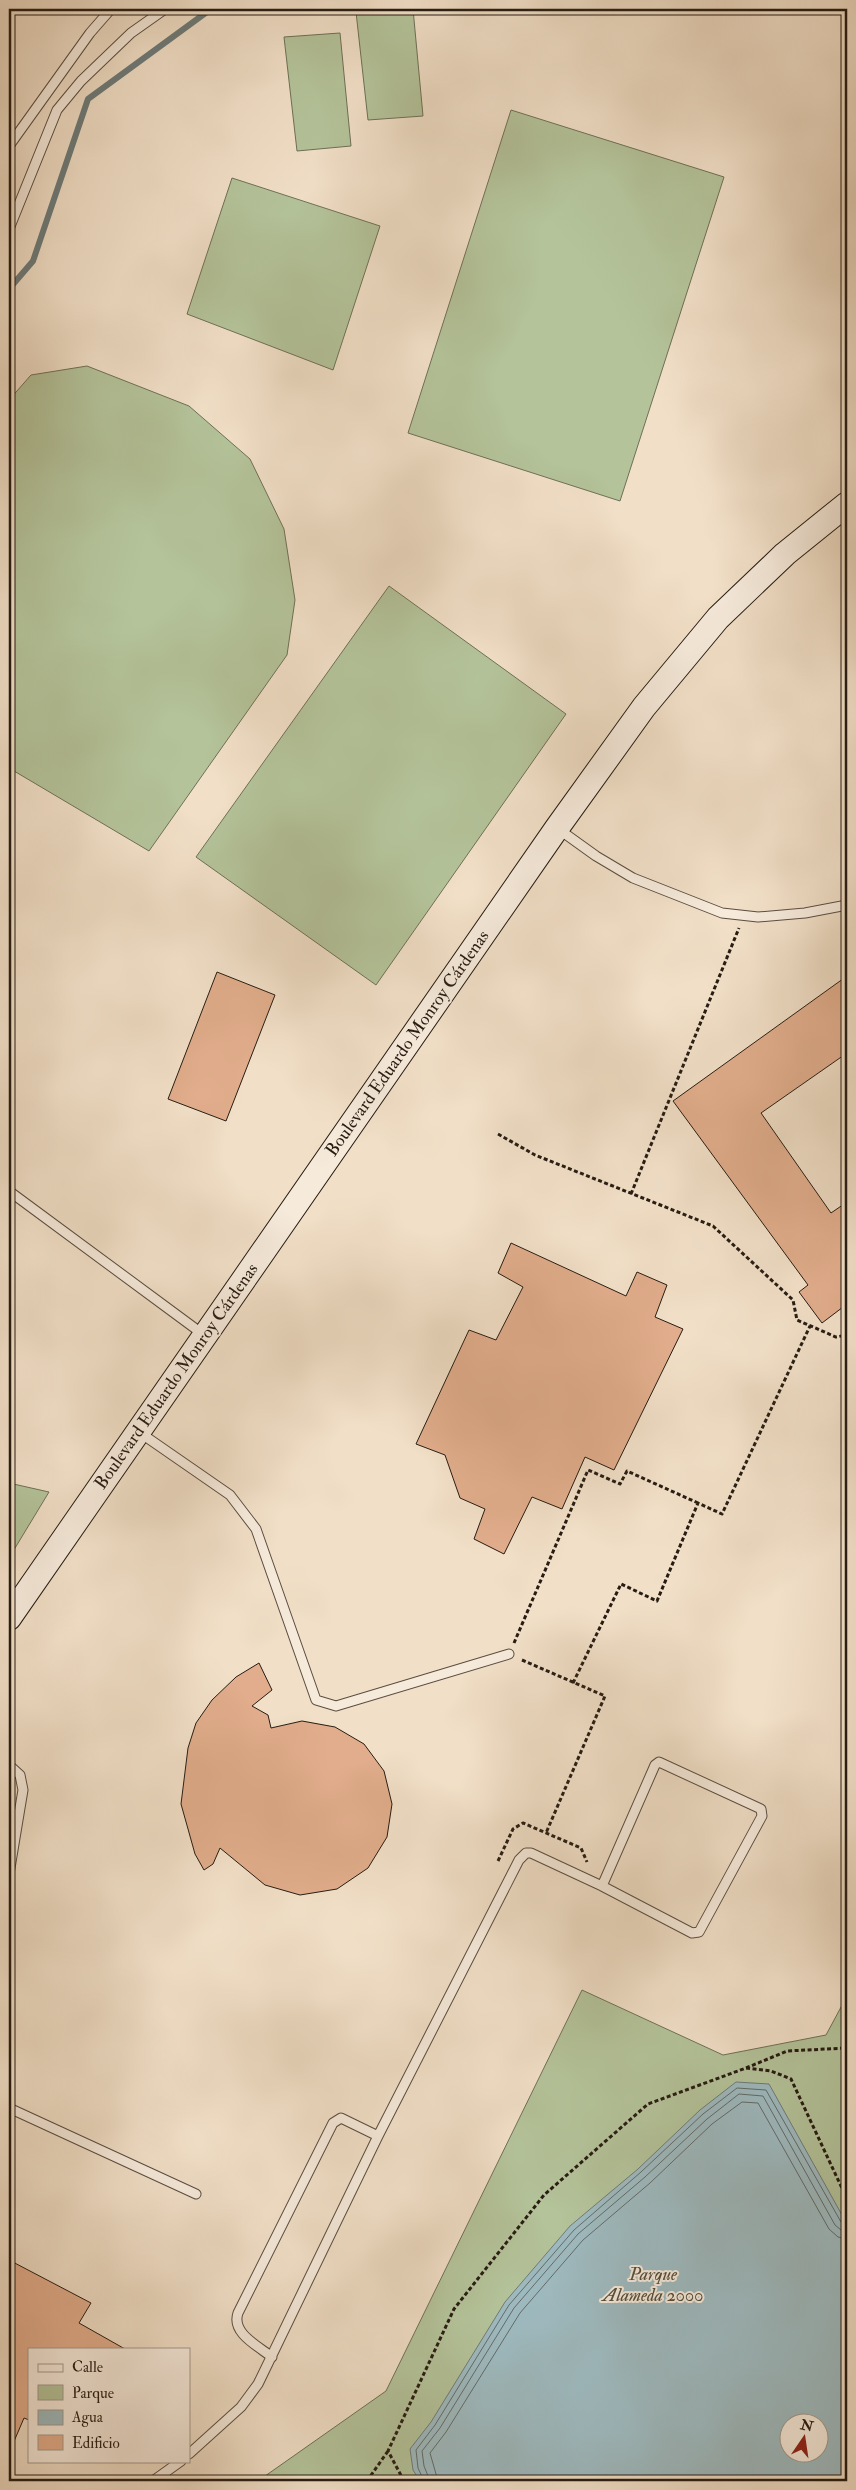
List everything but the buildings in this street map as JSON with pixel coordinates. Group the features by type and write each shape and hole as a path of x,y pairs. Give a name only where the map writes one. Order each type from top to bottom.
{"main road":[{"name":"Boulevard Eduardo Monroy Cárdenas","path":"9,1618 557,828 644,707 718,618 784,554 847,504"}],"lane":[{"path":"9,146 90,33 111,9"},
{"path":"9,229 57,110 81,82 131,33 165,9"},
{"path":"557,828 596,856 633,878 722,912 758,917 805,913 847,905"},
{"path":"9,1191 204,1335"},
{"path":"137,1431 230,1495 256,1529 316,1700 336,1706 509,1654"},
{"path":"190,2453 240,2407 258,2384 378,2136 522,1856 531,1853 538,1856 602,1886 692,1933 699,1932 762,1816 759,1807 662,1763 655,1765 602,1886"},
{"path":"9,1765 20,1774 23,1783 9,1874"},
{"path":"9,2108 196,2194"},
{"path":"272,2357 238,2330 236,2319 238,2313 333,2124 341,2118 378,2136"},
{"path":"153,2481 180,2462"}],"path":[{"path":"631,1194 743,915"},
{"path":"498,1134 535,1155 713,1226 793,1300 797,1320 836,1338 847,1335"},
{"path":"546,1833 605,1696 509,1654 588,1470 620,1484 627,1471 722,1514 810,1326"},
{"path":"573,1683 621,1584 658,1601 698,1503"},
{"path":"498,1861 513,1830 523,1823 581,1848 586,1862"},
{"path":"367,2481 388,2451 454,2309 544,2195 648,2104 787,2051 847,2048"},
{"path":"746,2068 771,2071 791,2079 847,2199"},
{"path":"388,2451 404,2481"}],"green space":[{"path":"413,9 423,116 368,120 356,12"},
{"path":"340,33 351,146 297,151 284,37"},
{"path":"511,110 724,177 620,501 408,433"},
{"path":"232,178 380,226 333,370 187,314"},
{"path":"87,366 189,406 250,459 284,529 295,600 287,655 149,851 9,768 9,400 31,375"},
{"path":"389,586 566,714 376,985 196,857"},
{"path":"9,1483 49,1492 9,1558"},
{"name":"Parque Alameda 2000","path":"582,1990 723,2055 826,2035 847,1996 847,2481 258,2481 386,2391"}],"water":[{"name":"Parque Alameda 2000","path":"736,2082 769,2084 847,2224 847,2481 420,2481 413,2470 410,2449 431,2422 505,2302 570,2226 638,2169 700,2110"}],"waterway":[{"path":"9,289 33,261 88,99 211,9"}]}
